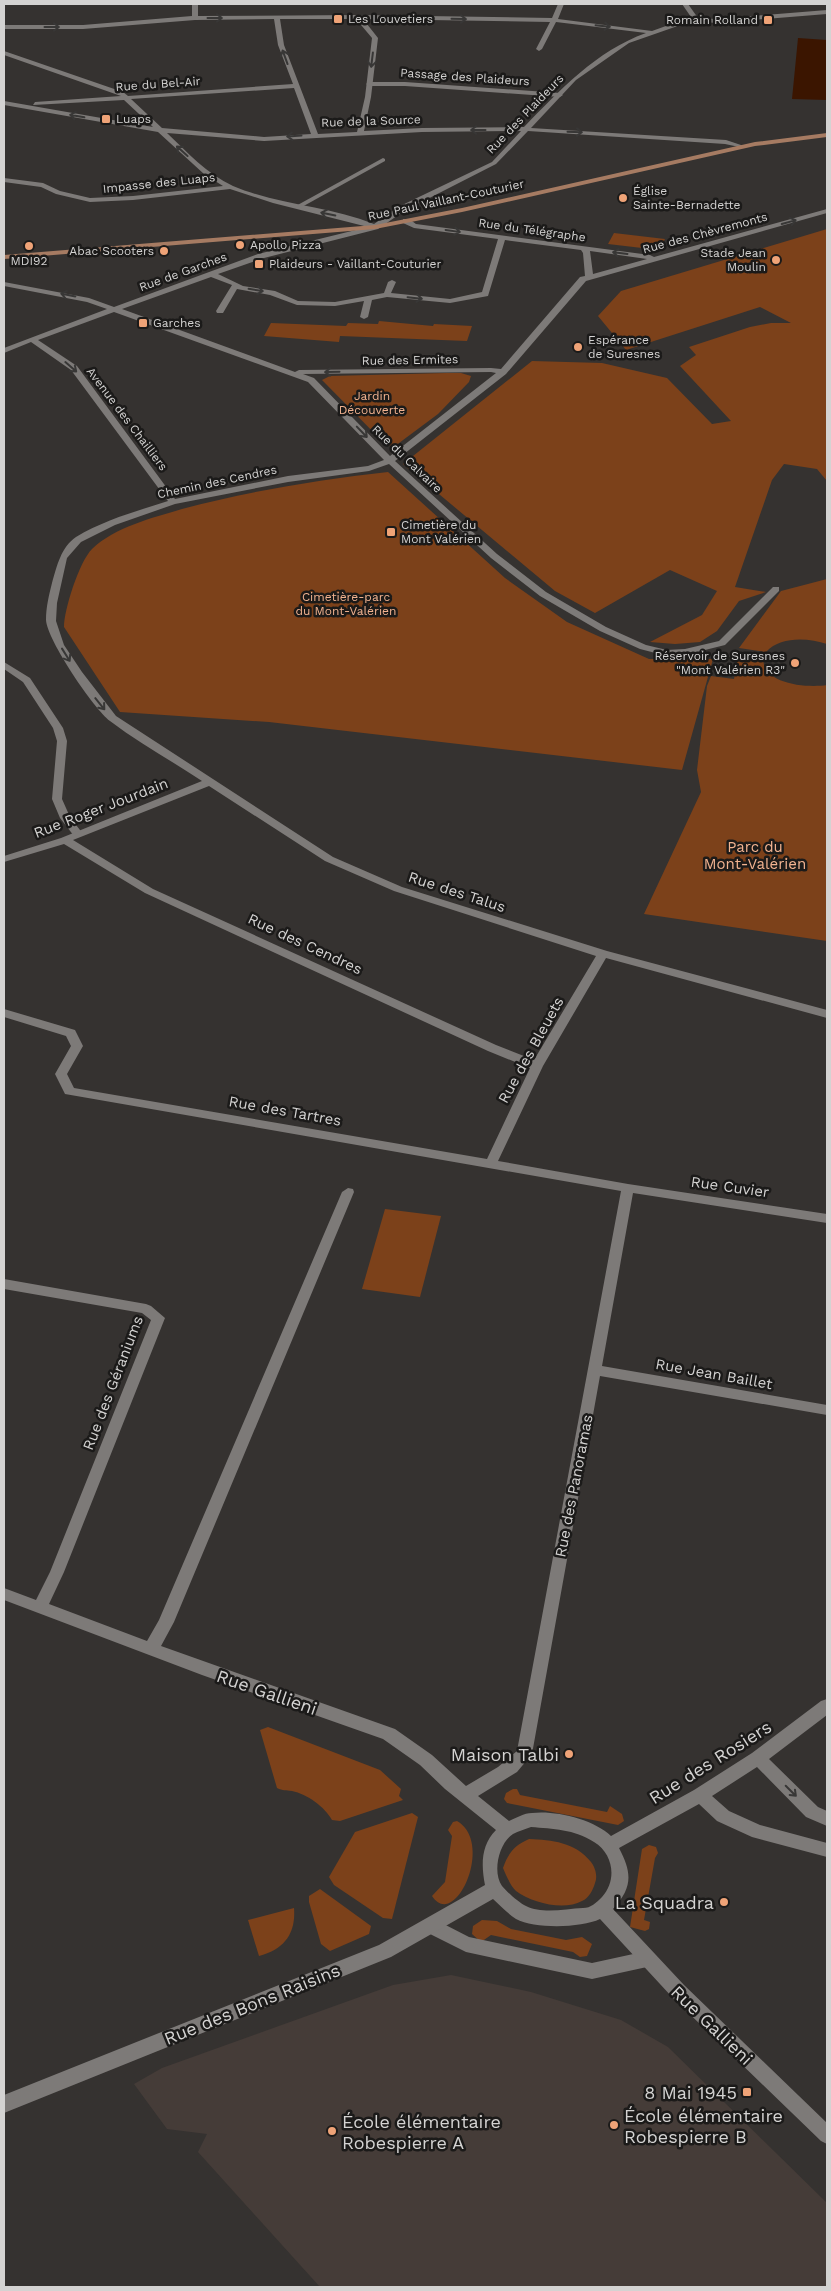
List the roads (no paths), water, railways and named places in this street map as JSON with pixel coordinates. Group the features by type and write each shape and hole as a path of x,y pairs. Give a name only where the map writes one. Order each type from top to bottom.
{"main road":[{"name":"Rue Paul Vaillant-Couturier","path":"4,256 375,227 774,140 827,135"}],"street":[{"path":"195,4 195,18"},
{"path":"539,49 561,4"},
{"path":"685,4 694,22"},
{"path":"351,5 354,17 375,38 360,133"},
{"name":"Rue des Plaideurs","path":"663,30 686,21 705,22 827,12"},
{"path":"4,27 82,27 195,18 354,17 554,20 653,33"},
{"path":"277,18 281,45 315,135"},
{"name":"Rue des Plaideurs","path":"375,227 401,209 494,163 579,75 627,42 694,22"},
{"path":"4,54 121,93 206,173 230,187 275,202 360,221 375,227"},
{"name":"Passage des Plaideurs","path":"369,84 405,84 560,95"},
{"name":"Rue du Bel-Air","path":"22,106 297,86"},
{"name":"Rue de la Source","path":"4,103 159,130 264,139 422,130 527,130 623,134 726,142 742,147"},
{"path":"298,207 384,160"},
{"name":"Impasse des Luaps","path":"4,180 43,186 58,193 90,200 133,198 230,187"},
{"name":"Rue des Chèvremonts","path":"589,276 827,211"},
{"name":"Rue du Télégraphe","path":"406,221 414,226 657,258"},
{"name":"Rue de Garches","path":"4,351 8,346 261,256 375,227"},
{"path":"210,274 236,284 241,288 272,293 297,304 335,304 387,295 450,301 485,294 502,238"},
{"path":"390,461 504,372 579,282 589,276 588,252 583,248"},
{"path":"387,295 392,282"},
{"name":"Rue du Calvaire","path":"4,284 89,300 284,371 314,376 390,461 494,556 543,594 628,641 657,652 697,651 722,643 776,589"},
{"path":"220,310 236,284"},
{"path":"364,318 369,298"},
{"name":"Avenue des Chailliers","path":"32,339 74,368 173,502"},
{"name":"Rue des Ermites","path":"314,376 492,370 504,372"},
{"name":"Chemin des Cendres","path":"112,718 78,674 54,633 52,610 63,558 78,540 112,523 173,502 288,479 370,468 390,461"},
{"path":"4,665 27,680 58,728 62,741 57,799 65,818 78,834"},
{"name":"Rue des Talus","path":"112,718 329,859 398,889 603,954 827,1014"},
{"name":"Rue Roger Jourdain","path":"4,859 65,840 209,782"},
{"name":"Rue des Cendres","path":"65,840 150,891 492,1048 537,1066"},
{"name":"Rue des Bleuets","path":"490,1163 537,1066 603,954"},
{"name":"Rue des Tartres","path":"4,1013 71,1033 77,1046 60,1074 69,1091 628,1188"},
{"name":"Rue Cuvier","path":"628,1188 827,1218"},
{"name":"Rue des Panoramas","path":"465,1795 501,1774 516,1763 524,1754 628,1188"},
{"path":"151,1649 166,1622 348,1192"},
{"name":"Rue des Géraniums","path":"4,1284 146,1308 158,1318 57,1572 40,1607"},
{"name":"Rue Jean Baillet","path":"596,1370 827,1410"},
{"name":"Rue Gallieni","path":"4,1594 389,1734 426,1760 507,1829"},
{"name":"Rue des Rosiers","path":"609,1845 700,1795 758,1758 827,1706"},
{"path":"758,1758 812,1812 827,1819"},
{"path":"700,1795 722,1816 758,1832 827,1850"},
{"path":"531,1820 577,1825 600,1836 609,1845 620,1866 620,1884 612,1898 602,1909 588,1916 549,1918 522,1912 494,1889 490,1870 493,1844 507,1829 531,1820"},
{"name":"Rue des Bons Raisins","path":"4,2104 385,1951 432,1926 494,1889"},
{"name":"Rue Gallieni","path":"602,1909 678,1992 827,2135"},
{"path":"432,1926 466,1944 592,1971 647,1959"}],"place":[{"name":"Les Louvetiers","path":"338,19"},
{"name":"Romain Rolland","path":"768,20"},
{"name":"Luaps","path":"106,119"},
{"name":"Église Sainte-Bernadette","path":"623,198"},
{"name":"Apollo Pizza","path":"240,245"},
{"name":"MDI92","path":"29,246"},
{"name":"Abac Scooters","path":"164,251"},
{"name":"Stade Jean Moulin","path":"776,260"},
{"name":"Plaideurs - Vaillant-Couturier","path":"259,264"},
{"name":"Garches","path":"143,323"},
{"name":"Espérance de Suresnes","path":"578,347"},
{"name":"Cimetière du Mont Valérien","path":"391,532"},
{"name":"Réservoir de Suresnes \"Mont Valérien R3\"","path":"795,663"},
{"name":"Maison Talbi","path":"569,1754"},
{"name":"La Squadra","path":"724,1902"},
{"name":"8 Mai 1945","path":"747,2092"},
{"name":"École élémentaire Robespierre B","path":"614,2125"},
{"name":"École élémentaire Robespierre A","path":"332,2131"}],"park label":[{"name":"Jardin Découverte","path":"372,403"},
{"name":"Cimetière-parc du Mont-Valérien","path":"346,604"},
{"name":"Parc du Mont-Valérien","path":"755,856"}]}
